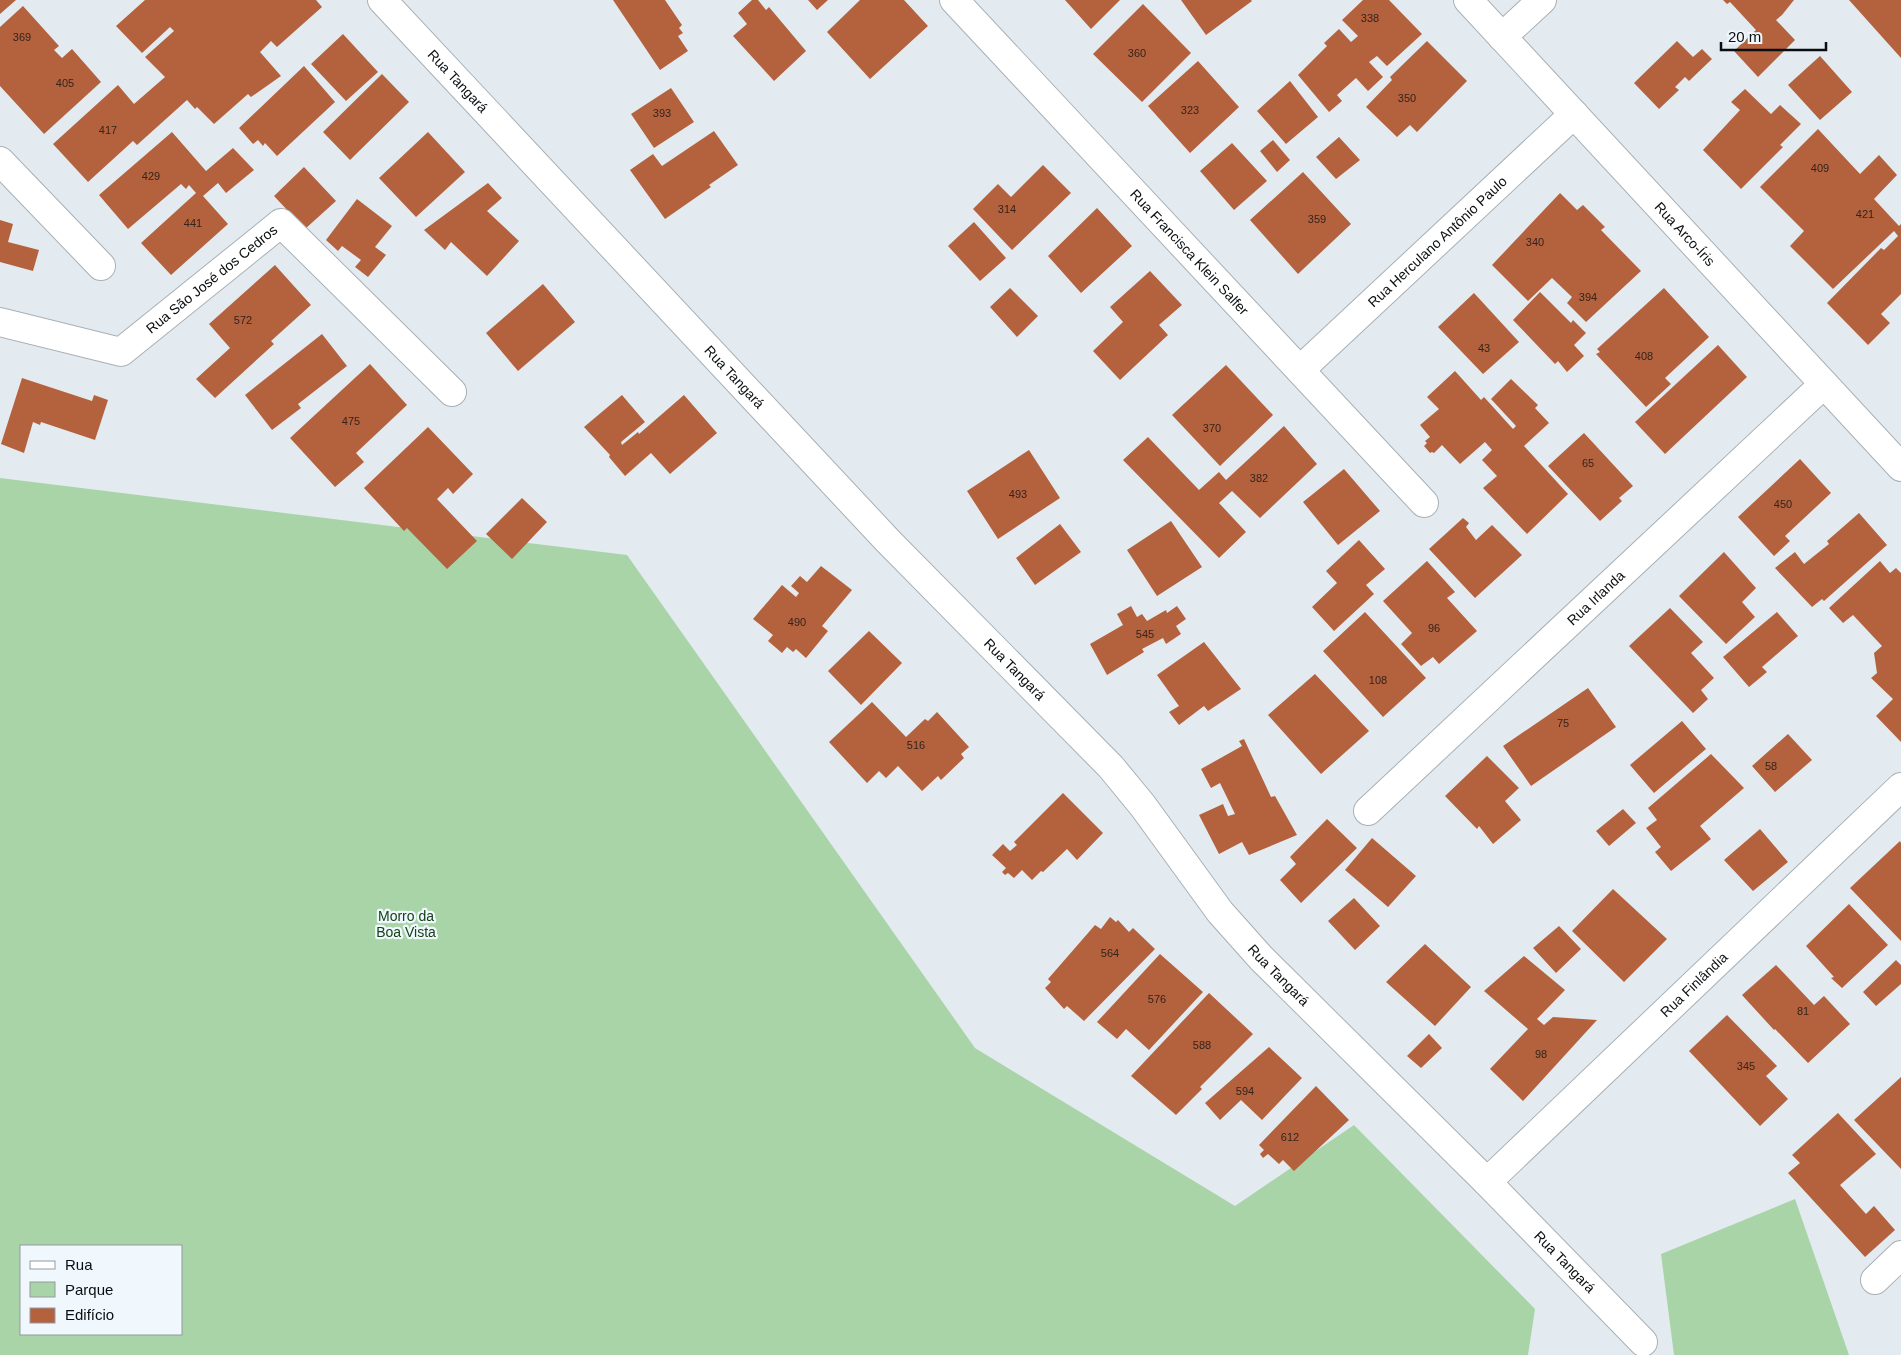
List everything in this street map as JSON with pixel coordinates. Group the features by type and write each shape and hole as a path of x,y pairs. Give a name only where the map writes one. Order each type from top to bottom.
{"street":[{"name":"Rua Tangará","path":"382,0 888,541 1111,767 1143,806 1220,912 1261,958 1487,1182 1643,1342"},
{"name":"Rua Francisca Klein Salfer","path":"954,0 1424,503"},
{"name":"Rua Arco-Íris","path":"1468,0 1901,467"},
{"path":"1502,37 1542,0"},
{"name":"Rua Herculano Antônio Paulo","path":"1300,370 1574,114"},
{"path":"0,160 102,266"},
{"name":"Rua São José dos Cedros","path":"0,322 121,352 280,223 452,392"},
{"name":"Rua Irlanda","path":"1368,811 1824,384"},
{"name":"Rua Finlândia","path":"1487,1182 1901,787"},
{"path":"1875,1280 1901,1255"}],"green space":[{"name":"Morro da Boa Vista","path":"0,478 627,555 975,1048 1235,1206 1354,1125 1535,1309 1528,1355 0,1355"},
{"path":"1795,1199 1849,1355 1674,1355 1661,1254"}],"building":[{"path":"0,0 16,0 0,14"},
{"path":"145,0 316,0 322,7 277,47 271,41 260,52 281,76 251,97 248,94 214,124 187,100 137,145 133,141 88,182 53,144 118,85 134,104 165,77 145,57 174,31 170,27 142,53 116,26"},
{"path":"613,0 665,0 682,25 679,28 683,33 678,36 688,51 660,70"},
{"path":"752,0 758,0 766,10 769,7 806,51 774,81 733,36 747,24 738,13"},
{"path":"808,0 828,0 817,10"},
{"path":"860,0 904,0 928,26 870,79 827,32"},
{"path":"1065,0 1120,0 1091,29"},
{"path":"1181,0 1251,0 1252,1 1206,35"},
{"path":"1363,0 1389,0 1422,34 1387,66 1377,56 1369,62 1383,77 1368,91 1356,78 1337,95 1342,101 1329,112 1298,75 1327,46 1324,43 1339,29 1351,42 1358,36 1342,20"},
{"path":"1723,0 1794,0 1776,20 1795,40 1758,77 1734,51 1756,30 1730,2 1727,4"},
{"path":"1849,0 1901,0 1901,58"},
{"path":"1143,4 1191,53 1142,102 1093,54"},
{"path":"23,6 59,46 54,50 62,58 72,49 101,82 44,134 0,86 0,27"},
{"path":"343,34 378,72 346,101 311,64"},
{"path":"1427,41 1467,81 1417,132 1410,125 1397,137 1366,107 1392,80 1390,77"},
{"path":"1677,41 1693,57 1702,49 1712,59 1689,81 1685,77 1675,87 1679,90 1659,109 1634,83"},
{"path":"1820,56 1852,92 1820,120 1788,85"},
{"path":"1198,61 1239,107 1190,153 1148,106"},
{"path":"304,66 335,102 277,156 265,143 263,146 258,140 253,144 239,128"},
{"path":"382,74 409,102 350,160 323,132"},
{"path":"1290,81 1318,117 1286,144 1257,111"},
{"path":"671,88 694,122 654,148 631,114"},
{"path":"1745,89 1771,114 1780,105 1801,124 1780,145 1783,147 1741,189 1703,150 1740,110 1731,102"},
{"path":"1818,129 1860,174 1879,155 1897,175 1874,199 1899,226 1901,224 1901,294 1881,314 1890,323 1868,345 1827,303 1881,248 1884,250 1898,236 1894,231 1833,289 1790,246 1804,231 1760,187"},
{"path":"714,131 738,165 709,185 711,187 665,219 630,170 653,154 662,166"},
{"path":"172,132 206,171 233,148 254,170 226,193 218,183 203,196 228,224 171,275 141,243 196,193 189,185 186,189 181,184 128,229 99,195"},
{"path":"428,132 465,172 416,217 379,178"},
{"path":"1339,137 1360,160 1336,179 1316,157"},
{"path":"1273,140 1290,160 1277,172 1260,151"},
{"path":"1232,143 1267,181 1234,210 1200,171"},
{"path":"1043,165 1071,193 1012,250 973,209 998,184 1011,197"},
{"path":"304,167 336,201 305,229 274,196"},
{"path":"1303,172 1351,224 1298,274 1250,220"},
{"path":"488,183 502,198 487,211 519,241 487,276 451,242 445,250 424,230"},
{"path":"1560,193 1577,210 1583,205 1605,227 1601,230 1641,271 1586,322 1567,303 1572,297 1552,278 1528,301 1492,265"},
{"path":"357,199 392,226 375,247 386,255 368,277 355,267 361,260 342,246 338,251 326,240"},
{"path":"1097,208 1132,246 1081,293 1048,256"},
{"path":"0,220 13,224 8,242 39,250 33,271 0,262"},
{"path":"974,222 1006,258 980,281 948,246"},
{"path":"275,265 311,305 271,341 274,344 215,398 196,379 230,348 209,324"},
{"path":"1150,271 1182,305 1159,325 1168,335 1120,380 1093,351 1123,322 1110,307"},
{"path":"543,284 575,322 518,371 486,333"},
{"path":"1010,288 1038,316 1017,337 990,307"},
{"path":"1664,288 1709,337 1665,378 1671,384 1646,407 1596,354 1600,352 1597,349"},
{"path":"1540,292 1571,323 1573,320 1586,333 1574,345 1584,356 1567,372 1558,361 1555,364 1513,320"},
{"path":"1474,293 1519,342 1483,374 1438,327"},
{"path":"322,334 347,366 298,404 301,408 272,430 245,395"},
{"path":"1718,345 1747,377 1665,454 1635,422"},
{"path":"370,364 407,405 356,453 364,462 335,487 290,438"},
{"path":"1226,365 1273,415 1220,466 1172,415"},
{"path":"1455,371 1481,400 1484,397 1513,429 1516,426 1491,399 1511,379 1538,405 1535,408 1549,423 1524,446 1568,494 1527,534 1483,488 1497,476 1482,460 1492,450 1485,442 1460,464 1442,445 1434,453 1430,453 1424,446 1427,443 1425,441 1430,437 1420,425 1439,409 1427,397"},
{"path":"22,378 92,401 94,395 108,400 95,440 41,422 40,425 33,422 24,453 1,444"},
{"path":"622,395 645,422 621,442 622,445 638,432 639,434 684,395 717,433 670,474 651,453 625,476 609,457 610,455 584,427"},
{"path":"1284,426 1317,464 1260,518 1232,491 1219,503 1246,532 1219,558 1123,460 1148,437 1199,490 1219,472 1226,480"},
{"path":"428,427 473,474 453,494 448,488 437,499 477,541 447,569 407,528 404,531 364,488"},
{"path":"1584,433 1633,486 1619,498 1622,501 1600,521 1548,466"},
{"path":"1029,450 1060,498 998,539 967,491"},
{"path":"1800,459 1831,493 1785,536 1790,541 1774,556 1738,517"},
{"path":"1344,469 1380,511 1338,545 1303,502"},
{"path":"522,498 547,522 512,559 486,534"},
{"path":"1859,513 1887,545 1824,601 1822,599 1812,607 1775,568 1795,552 1804,564 1829,544 1827,541"},
{"path":"1463,518 1469,523 1466,527 1476,540 1492,525 1522,555 1475,598 1429,549"},
{"path":"1171,521 1202,567 1157,596 1127,550"},
{"path":"1060,524 1081,552 1035,585 1016,558"},
{"path":"1359,540 1385,569 1366,585 1374,594 1334,631 1312,607 1337,583 1326,571"},
{"path":"1724,552 1756,588 1742,602 1755,617 1726,644 1679,596"},
{"path":"1427,561 1455,592 1447,598 1477,631 1439,664 1433,657 1421,666 1401,644 1412,633 1383,601"},
{"path":"1880,561 1890,573 1896,568 1901,573 1901,742 1876,716 1893,699 1871,678 1877,673 1874,653 1882,646 1853,615 1843,623 1829,608"},
{"path":"821,566 852,590 822,626 828,631 806,658 796,649 793,652 787,647 782,653 768,641 773,635 753,619 782,585 796,597 799,593 791,586 800,576 807,582"},
{"path":"1131,606 1137,617 1142,614 1147,621 1166,610 1167,613 1177,606 1186,619 1176,626 1181,634 1166,644 1163,638 1142,649 1144,652 1107,675 1090,644 1123,625 1117,614"},
{"path":"1670,608 1703,642 1691,653 1714,678 1701,690 1708,699 1693,713 1629,646"},
{"path":"1365,612 1426,678 1383,717 1323,651"},
{"path":"1777,612 1798,636 1762,667 1767,672 1749,687 1723,657"},
{"path":"869,631 902,663 861,705 828,671"},
{"path":"1204,642 1241,689 1208,711 1204,706 1179,725 1169,712 1179,706 1157,675"},
{"path":"1315,674 1369,731 1321,774 1268,715"},
{"path":"1588,688 1616,727 1531,786 1503,746"},
{"path":"872,702 906,737 925,719 928,721 937,712 969,747 961,754 964,758 941,780 938,776 922,791 898,766 886,778 879,771 867,783 829,742"},
{"path":"1682,721 1706,749 1654,793 1630,765"},
{"path":"1788,734 1812,760 1775,792 1752,766"},
{"path":"1244,739 1271,797 1275,796 1297,835 1249,855 1242,842 1219,854 1199,815 1223,804 1228,816 1235,814 1220,783 1211,788 1201,769 1242,746 1239,741"},
{"path":"1711,754 1744,788 1700,826 1711,839 1671,871 1655,852 1661,847 1646,828 1657,820 1648,808"},
{"path":"1487,756 1519,788 1505,801 1521,820 1493,844 1479,826 1477,829 1445,796"},
{"path":"1063,793 1103,833 1077,860 1067,849 1032,880 1022,870 1014,878 1008,873 1005,875 1002,872 1006,868 992,855 1003,844 1010,851 1017,845 1014,842"},
{"path":"1623,809 1636,823 1609,846 1596,831"},
{"path":"1327,819 1357,848 1301,903 1280,880 1296,864 1290,857"},
{"path":"1760,829 1788,862 1753,891 1724,860"},
{"path":"1372,838 1416,876 1388,907 1345,870"},
{"path":"1900,841 1901,843 1901,941 1850,888"},
{"path":"1613,889 1667,939 1624,982 1572,931"},
{"path":"1354,898 1380,926 1355,950 1328,921"},
{"path":"1849,904 1888,945 1842,988 1831,978 1834,977 1806,946"},
{"path":"1110,917 1116,922 1118,920 1129,932 1133,928 1155,949 1084,1021 1067,1006 1064,1009 1045,988 1051,982 1048,979 1095,925 1101,929"},
{"path":"1559,926 1581,949 1556,973 1533,948"},
{"path":"1425,944 1471,987 1435,1026 1386,982"},
{"path":"1160,954 1203,992 1149,1050 1126,1029 1117,1039 1097,1022"},
{"path":"1524,956 1565,990 1537,1019 1544,1025 1553,1017 1597,1020 1523,1101 1490,1069 1528,1029 1484,991"},
{"path":"1896,960 1901,965 1901,984 1876,1006 1863,992"},
{"path":"1776,965 1814,1005 1824,996 1850,1024 1808,1063 1742,995"},
{"path":"1209,993 1253,1034 1200,1087 1202,1089 1176,1115 1131,1076"},
{"path":"1727,1015 1777,1066 1766,1076 1788,1099 1760,1126 1689,1051"},
{"path":"1429,1034 1442,1048 1421,1068 1407,1056"},
{"path":"1269,1047 1302,1078 1262,1120 1241,1100 1220,1120 1205,1103"},
{"path":"1901,1077 1901,1169 1854,1120"},
{"path":"1316,1086 1349,1120 1294,1171 1283,1160 1279,1164 1268,1154 1263,1158 1260,1154 1264,1150 1259,1145"},
{"path":"1838,1113 1876,1154 1840,1185 1866,1214 1874,1206 1895,1230 1865,1257 1788,1173 1800,1163 1792,1155"}]}
